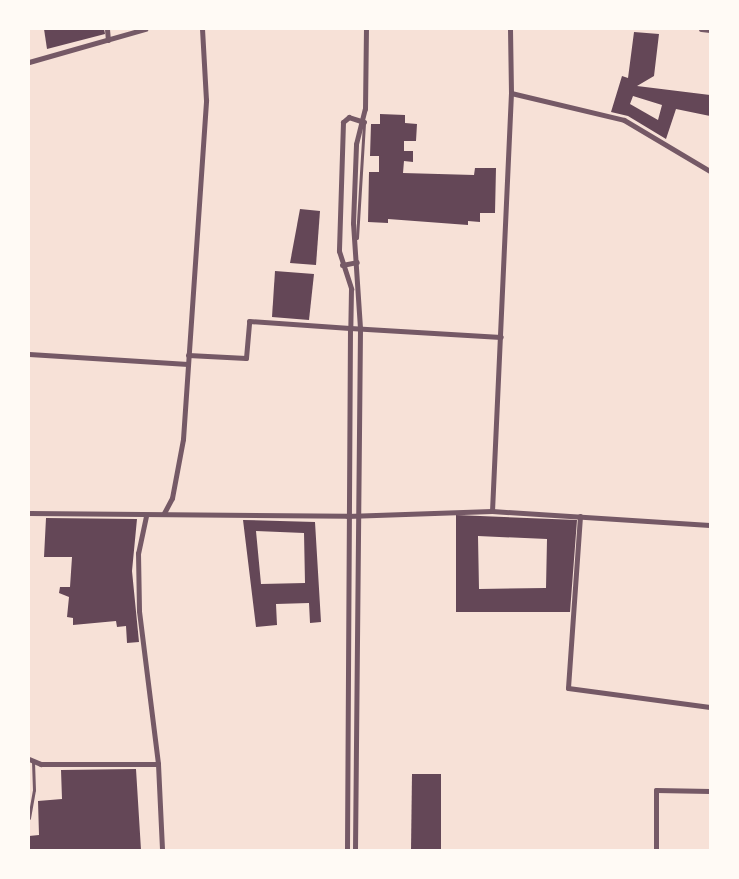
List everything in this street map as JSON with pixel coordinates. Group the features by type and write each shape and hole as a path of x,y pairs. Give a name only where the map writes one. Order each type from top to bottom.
{"street":[{"path":"108,29 108,40"},
{"path":"29,62 145,29"},
{"path":"164,513 172,498 183,439 206,100 202,29"},
{"path":"355,850 356,515 360,328 357,238 353,224 356,152 364,122 366,29"},
{"path":"492,511 511,93 510,29"},
{"path":"701,29 710,30"},
{"path":"511,93 624,120 710,171"},
{"path":"347,850 347,328 351,288 342,265 343,122 350,117 364,122"},
{"path":"342,265 357,262"},
{"path":"188,355 246,358 249,321 501,337"},
{"path":"29,354 188,364"},
{"path":"29,513 146,516 164,513 347,516 492,511 710,526"},
{"path":"146,516 138,553 139,611 158,764 162,850"},
{"path":"580,516 568,688 710,708"},
{"path":"31,760 158,764"},
{"path":"656,850 656,790 710,791"}],"lane":[{"path":"29,818 34,790 31,760"}],"building":[{"path":"44,29 104,29 105,34 47,49"},
{"path":"634,32 659,34 654,76 637,86 710,95 710,116 676,109 666,139 628,116 611,112 622,76 628,78","holes":["633,96 662,105 658,120 630,104"]},
{"path":"380,114 405,115 405,123 417,124 416,141 404,141 404,151 413,151 413,162 404,161 403,173 474,175 475,168 496,168 495,213 480,213 480,222 468,221 468,225 388,219 388,223 368,222 369,172 379,172 379,156 370,156 371,124 380,124"},
{"path":"300,209 320,211 316,265 290,263"},
{"path":"275,271 314,274 309,320 272,317"},
{"path":"456,515 577,520 570,612 456,612","holes":["478,536 547,539 546,588 479,589"]},
{"path":"46,518 137,519 132,571 139,642 127,643 126,626 117,627 116,621 73,625 73,618 67,617 69,597 59,593 60,587 70,587 72,557 44,557"},
{"path":"243,520 315,522 321,622 310,623 309,603 276,604 277,625 256,627","holes":["256,531 304,533 305,583 261,584"]},
{"path":"136,769 141,850 29,850 29,836 39,835 38,801 62,799 61,770"},
{"path":"412,774 441,774 441,850 411,850"}]}
